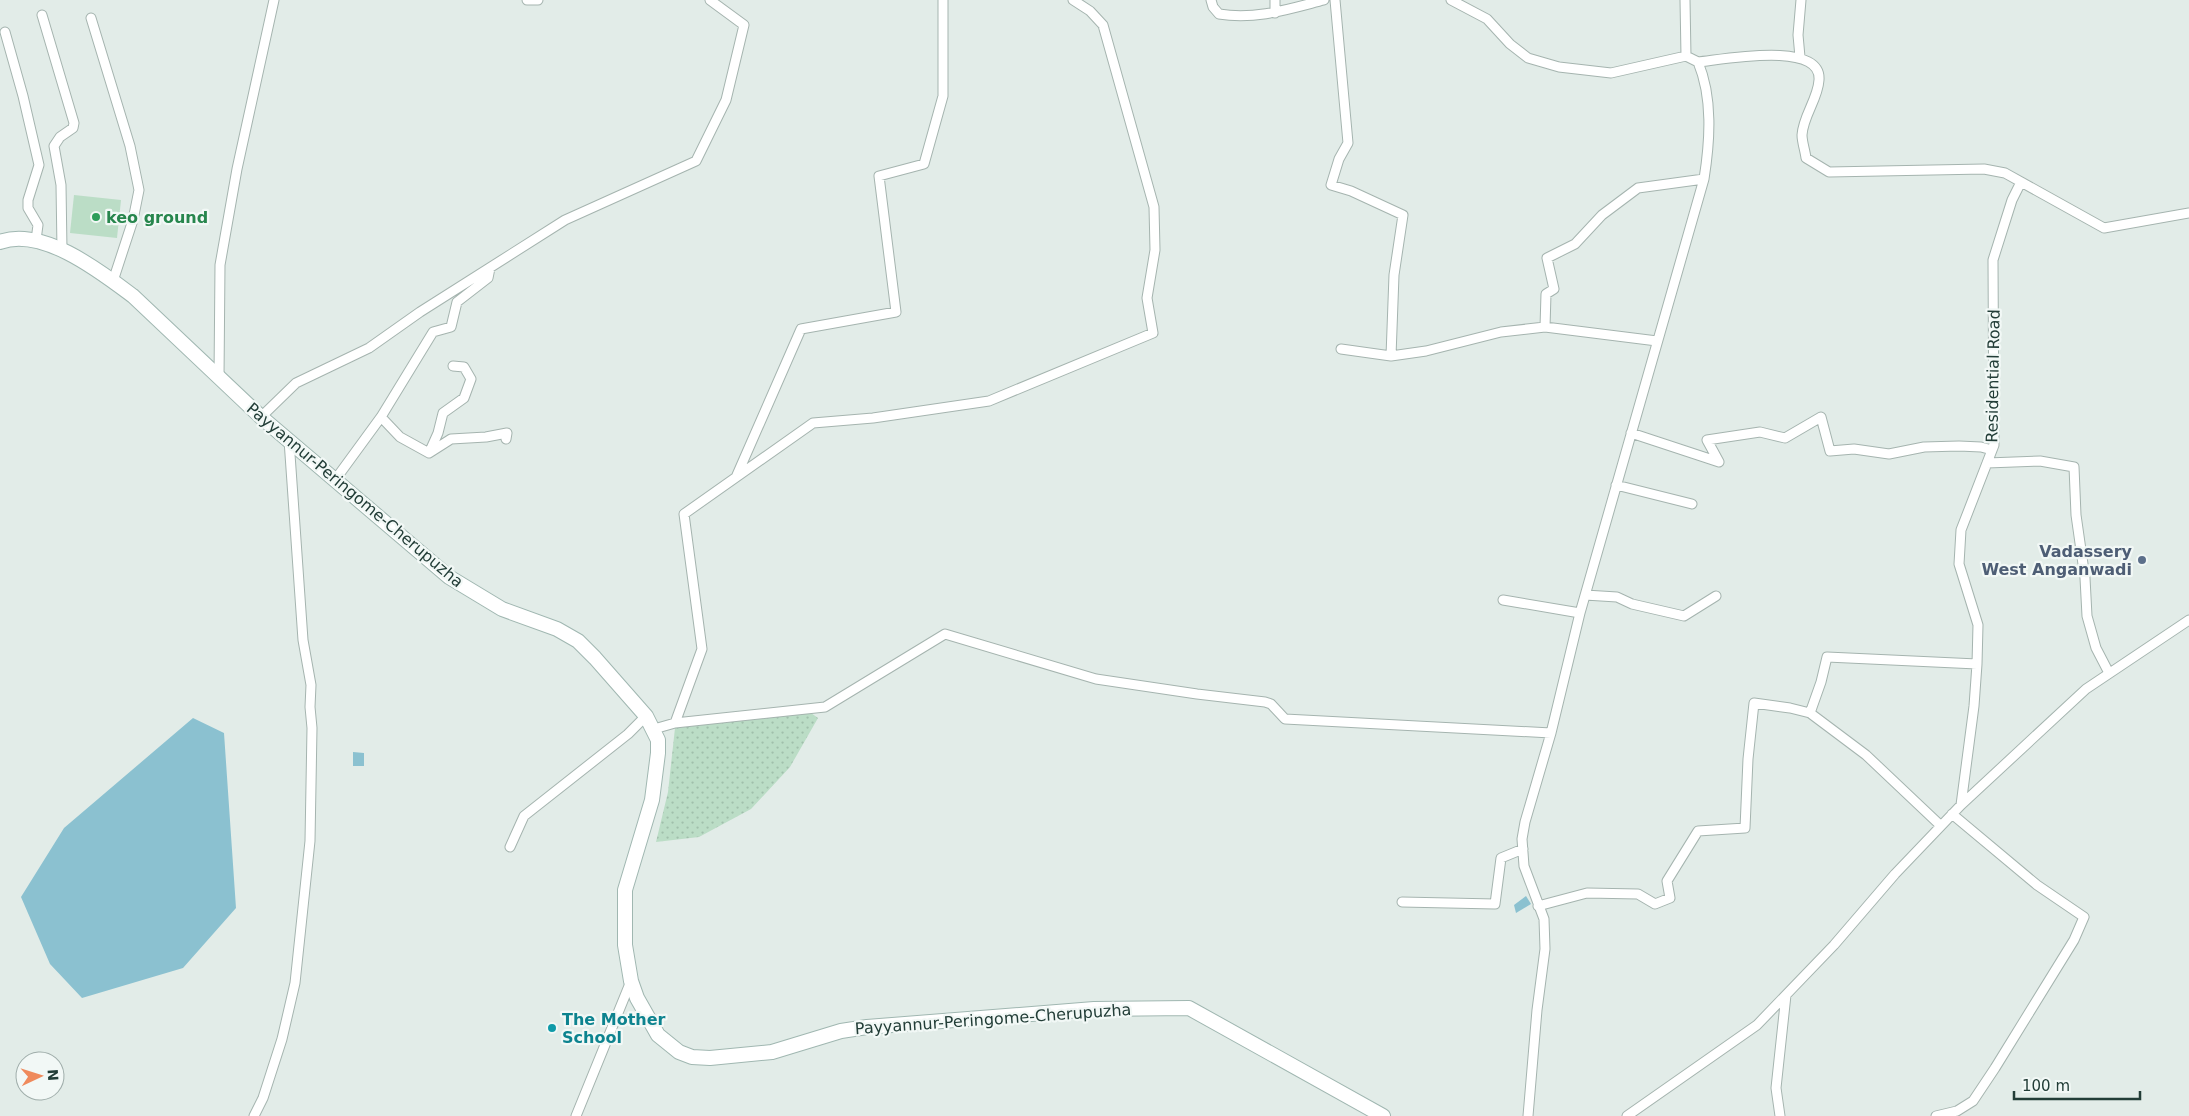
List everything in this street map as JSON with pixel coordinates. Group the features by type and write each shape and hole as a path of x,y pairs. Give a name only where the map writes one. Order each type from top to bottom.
{"main road":[{"name":"Payyannur-Peringome-Cherupuzha","path":"0,242 10,238 36,240 62,250 113,281 133,296 261,417 449,577 470,592 502,609 557,629 578,641 646,716 658,740 658,753 652,800 625,890 625,945 631,981 637,998 658,1035 672,1048 692,1057 710,1058 772,1052 840,1031 867,1027 1094,1009 1189,1008 1383,1116"}],"street":[{"path":"219,377 220,264 237,169 274,0"},
{"path":"528,0 538,0"},
{"path":"261,417 296,383 370,348 420,312 565,220 696,161 726,100 744,25 710,0"},
{"path":"737,476 801,329 896,312 879,176 924,164 943,96 943,0"},
{"path":"675,723 702,649 684,514 813,422 873,418 989,401 1153,333 1147,298 1156,250 1154,207 1103,25 1090,11 1073,0"},
{"path":"1211,0 1219,14 1235,16 1275,13 1324,0"},
{"path":"1275,0 1275,13"},
{"path":"1335,0 1348,143 1339,159 1331,185 1351,191 1403,215 1394,275 1391,356"},
{"path":"1451,0 1487,19 1510,44 1528,58 1559,67 1611,73 1686,56 1698,62 1768,55 1800,57 1808,60 1817,68 1819,74 1817,90 1802,134 1806,158 1829,172 1984,169 2006,173 2104,228 2189,213"},
{"path":"1685,0 1686,56"},
{"path":"1800,57 1798,35 1801,0"},
{"path":"42,15 74,123 73,128 60,136 54,146 61,185 62,250"},
{"path":"91,18 130,146 139,190 133,220 113,281"},
{"path":"5,32 21,87 39,165 28,200 28,208 38,225 36,240"},
{"path":"1528,1116 1537,1010 1545,948 1544,919 1524,866 1525,822 1551,733 1580,613 1656,341 1704,179 1709,145 1705,83 1698,62"},
{"path":"1545,327 1546,294 1554,289 1547,258 1575,244 1602,215 1638,188 1704,179"},
{"name":"Residential Road","path":"1961,805 1977,664 1978,625 1959,564 1961,530 1994,445 1992,260 2012,200 2021,182"},
{"path":"335,480 381,417 433,332 451,327 457,302 488,278 490,268"},
{"path":"1341,349 1391,356 1426,351 1501,332 1545,327 1656,341"},
{"path":"428,453 438,433 443,413 464,398 471,379 464,367 453,366"},
{"path":"381,417 400,437 428,453"},
{"path":"1631,433 1719,462 1707,440 1760,432 1785,438 1821,417 1830,451 1854,449 1889,454 1924,447 1959,446 1981,447 1992,450"},
{"path":"428,453 451,439 507,433 506,439"},
{"path":"254,1116 263,1098 282,1040 294,983 310,841 311,685 303,640 289,440"},
{"path":"1987,462 2040,461 2074,467 2076,515 2085,578 2087,616 2096,648 2109,673"},
{"path":"1616,485 1692,504"},
{"path":"1586,595 1617,597 1632,604 1684,616 1716,596"},
{"path":"1503,600 1580,613"},
{"path":"1627,1116 1757,1025 1834,944 1940,825 1961,805 2086,688 2189,620"},
{"path":"654,729 675,723 825,707 945,634 1096,679 1265,702 1271,704 1285,719 1551,733"},
{"path":"1810,713 1822,682 1827,657 1977,664"},
{"path":"1538,906 1587,893 1638,894 1655,904 1670,898 1667,882 1698,831 1745,828 1748,759 1754,703 1810,713 1866,755 1940,825"},
{"path":"510,847 524,816 628,734 646,716"},
{"path":"1936,1116 1957,1111 1973,1101 2074,940 2084,917 2030,880 1952,814"},
{"path":"1402,902 1495,904 1501,858 1523,849"},
{"path":"576,1116 631,981"},
{"path":"1780,1116 1776,1088 1786,995"}],"green space":[{"name":"keo ground","path":"74,195 121,200 117,238 70,233"},
{"path":"811,713 818,718 790,767 751,809 699,837 656,842 668,792 675,728"}],"water":[{"path":"193,718 224,733 236,908 183,968 82,998 50,964 21,897 64,828"},
{"path":"353,752 364,753 364,766 353,766"},
{"path":"1526,896 1531,904 1516,913 1514,905"}],"place":[{"name":"keo ground","path":"96,217"},
{"name":"Vadassery West Anganwadi","path":"2142,560"},
{"name":"The Mother School","path":"552,1028"}]}
